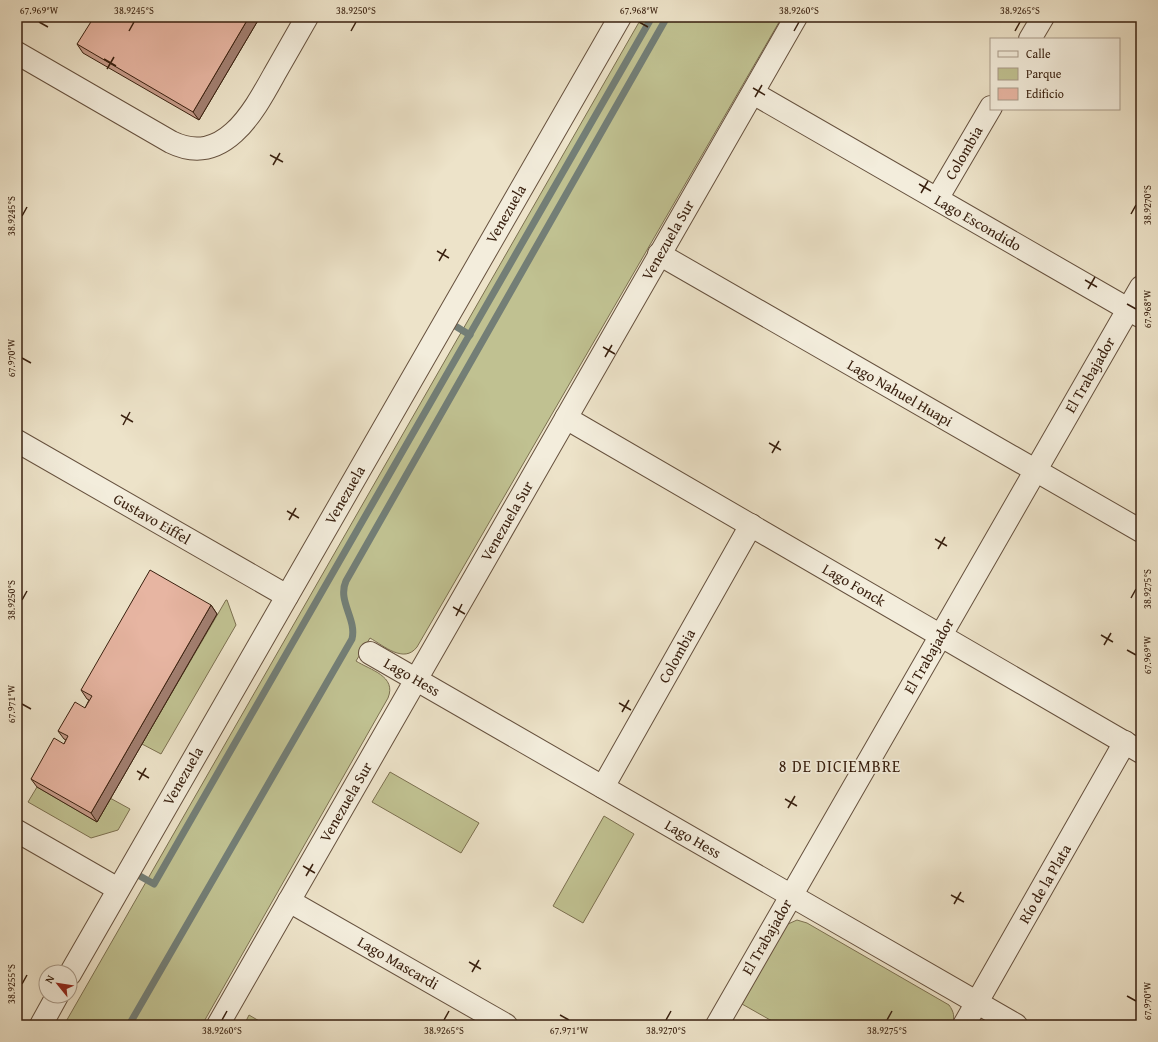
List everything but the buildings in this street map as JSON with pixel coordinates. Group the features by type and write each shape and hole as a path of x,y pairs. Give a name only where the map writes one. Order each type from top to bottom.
{"street":[{"path":"17,53 171,142 188,148 198,149 218,144 228,138 246,122 260,102 307,17"},
{"name":"Venezuela","path":"76,964 620,17"},
{"name":"Venezuela Sur","path":"218,1025 796,17"},
{"path":"1031,38 1043,17"},
{"name":"Lago Escondido","path":"753,93 1135,313"},
{"name":"Colombia","path":"937,200 990,109"},
{"name":"Lago Nahuel Huapi","path":"659,254 1141,531"},
{"name":"El Trabajador","path":"717,1025 1036,470 1135,313 1141,287"},
{"name":"Lago Fonck","path":"566,418 1133,747"},
{"name":"Gustavo Eiffel","path":"17,441 287,596"},
{"name":"Colombia","path":"603,787 751,525"},
{"name":"Lago Hess","path":"370,653 1016,1025"},
{"name":"Río de la Plata","path":"964,1025 1133,747"},
{"path":"17,831 118,889"},
{"name":"Lago Mascardi","path":"289,901 506,1025"},
{"path":"41,1025 53,1004"}],"green space":[{"path":"642,17 782,17 417,647 412,652 400,654 388,649 370,638 356,661 375,671 386,679 390,690 388,698 202,1025 64,1025 76,1004 78,1004 78,1001"},
{"path":"226,600 236,625 161,754 142,744"},
{"path":"390,772 479,823 461,853 372,802"},
{"path":"37,787 97,822 110,798 130,809 118,830 91,838 28,802"},
{"path":"604,816 634,834 583,923 553,906"},
{"path":"797,920 807,923 949,1005 954,1015 952,1025 779,1025 742,1004 785,928 788,924"},
{"path":"249,1015 266,1025 244,1025"}],"waterway":[{"path":"131,871 154,884 652,17"},
{"path":"129,1025 352,639 352,624 344,596 346,581 667,17"},
{"path":"447,321 470,335"}],"district":[{"name":"8 DE DICIEMBRE","path":"840,766"}]}
